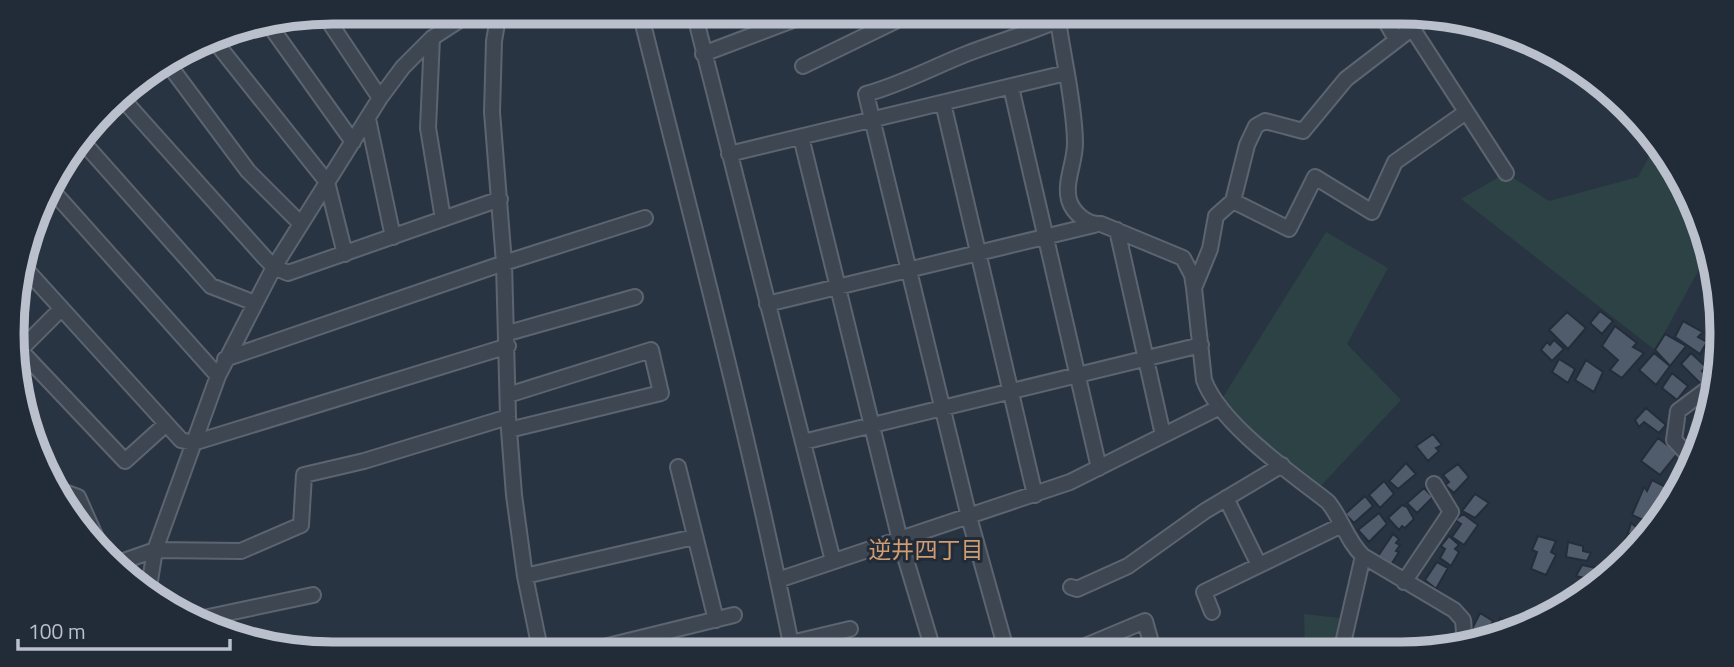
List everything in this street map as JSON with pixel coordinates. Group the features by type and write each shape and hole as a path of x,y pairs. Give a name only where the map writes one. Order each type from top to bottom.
{"street":[{"path":"331,24 380,98"},
{"path":"150,582 155,551 218,376 274,267 380,98 403,67 432,38 454,24"},
{"path":"497,24 492,112 504,263 509,424 514,495 525,576 539,642"},
{"path":"643,24 713,302 791,642"},
{"path":"697,24 833,561"},
{"path":"704,54 783,24"},
{"path":"803,66 889,24"},
{"path":"1004,642 969,517 866,94 897,85 1040,24"},
{"path":"1058,24 1072,96 1075,151 1067,190 1073,211 1094,225"},
{"path":"1387,24 1396,39"},
{"path":"1195,288 1210,249 1216,216 1234,201 1245,152 1256,126 1265,121 1303,131 1346,79 1416,25"},
{"path":"1412,28 1506,173"},
{"path":"273,30 353,142"},
{"path":"432,38 428,128 443,219"},
{"path":"219,47 327,182 345,254"},
{"path":"173,70 248,171 300,224"},
{"path":"729,155 1066,74"},
{"path":"1011,87 1099,468"},
{"path":"943,103 1035,495"},
{"path":"127,104 274,267 288,273 500,199"},
{"path":"1234,201 1289,229 1315,177 1372,212 1395,162 1466,112"},
{"path":"368,119 393,237"},
{"path":"801,137 900,540 931,642"},
{"path":"87,147 211,286 255,303"},
{"path":"57,196 218,376"},
{"path":"225,359 504,263 645,218"},
{"path":"767,304 1101,224 1183,258 1195,288 1204,380 1208,393 1251,440 1328,502 1354,548 1404,582 1454,610 1463,620 1464,636"},
{"path":"1116,230 1163,435"},
{"path":"30,274 181,440 192,443 635,297"},
{"path":"25,345 61,309"},
{"path":"803,442 1200,345"},
{"path":"125,561 155,551 241,551 301,525 304,475 509,424 661,393 651,350 508,395"},
{"path":"25,355 125,461 166,424"},
{"path":"1686,452 1674,440 1678,411 1704,391"},
{"path":"778,580 1070,482 1220,407"},
{"path":"1071,587 1077,589 1128,566 1226,498 1282,465"},
{"path":"678,467 716,620"},
{"path":"1404,582 1451,512 1434,484"},
{"path":"70,494 78,497 90,524"},
{"path":"1226,498 1259,565"},
{"path":"1212,612 1204,592 1342,525"},
{"path":"525,576 694,537"},
{"path":"1343,642 1363,556"},
{"path":"208,616 313,595"},
{"path":"625,642 734,615"},
{"path":"1095,642 1145,621 1151,642"},
{"path":"810,642 850,629"}],"green space":[{"path":"1651,153 1678,197 1702,265 1655,350 1461,199 1506,173 1549,201 1638,177"},
{"path":"1326,232 1388,268 1347,344 1401,400 1319,488 1252,436 1220,402"},
{"path":"1304,614 1340,618 1335,642 1305,642"}],"building":[{"path":"1600,311 1613,321 1602,334 1590,323"},
{"path":"1567,312 1586,328 1568,349 1549,330"},
{"path":"1683,321 1703,332 1698,337 1707,342 1700,354 1675,337"},
{"path":"1615,326 1637,343 1633,347 1644,353 1622,378 1610,370 1618,360 1602,346"},
{"path":"1665,334 1686,346 1670,366 1655,350"},
{"path":"1554,340 1564,349 1552,361 1541,350 1547,342 1550,345"},
{"path":"1654,353 1670,366 1656,385 1639,370"},
{"path":"1691,353 1706,367 1702,371 1707,375 1706,382 1702,385 1681,364"},
{"path":"1559,359 1575,369 1568,383 1552,372"},
{"path":"1586,360 1603,372 1594,392 1575,380"},
{"path":"1672,373 1688,386 1677,400 1662,388"},
{"path":"1646,408 1666,425 1659,433 1644,422 1639,427 1635,420"},
{"path":"1433,434 1442,445 1436,448 1439,451 1428,461 1416,446"},
{"path":"1658,438 1678,453 1660,475 1641,461"},
{"path":"1406,463 1416,474 1398,489 1389,481"},
{"path":"1458,464 1469,477 1454,493 1445,485 1449,482 1443,475"},
{"path":"1652,480 1668,488 1646,522 1632,515 1644,487 1647,491"},
{"path":"1384,481 1394,494 1380,508 1369,495"},
{"path":"1424,488 1433,497 1417,513 1407,503"},
{"path":"1475,494 1489,503 1475,518 1462,511"},
{"path":"1365,496 1373,506 1354,523 1345,514"},
{"path":"1402,505 1407,507 1414,519 1399,530 1388,518"},
{"path":"1379,513 1387,524 1369,542 1358,530"},
{"path":"1463,514 1478,525 1464,545 1452,537 1461,524 1455,520"},
{"path":"1631,523 1639,530 1634,536 1628,533"},
{"path":"1628,533 1634,536 1633,537 1619,552"},
{"path":"1393,534 1399,539 1396,543 1400,545 1391,565 1378,556"},
{"path":"1449,536 1459,545 1455,549 1459,552 1451,566 1440,558 1445,549 1441,546"},
{"path":"1538,536 1556,541 1551,552 1556,555 1546,575 1531,569 1537,552 1532,550"},
{"path":"1568,542 1583,546 1583,551 1591,553 1587,561 1566,557"},
{"path":"1437,562 1448,568 1436,589 1425,580"},
{"path":"1582,565 1596,568 1589,579 1576,576"},
{"path":"1480,613 1493,621 1488,629 1478,632 1472,629"},
{"path":"1500,618 1508,623 1500,626 1495,627"}],"district":[{"name":"逆井四丁目","path":"926,549"}]}
